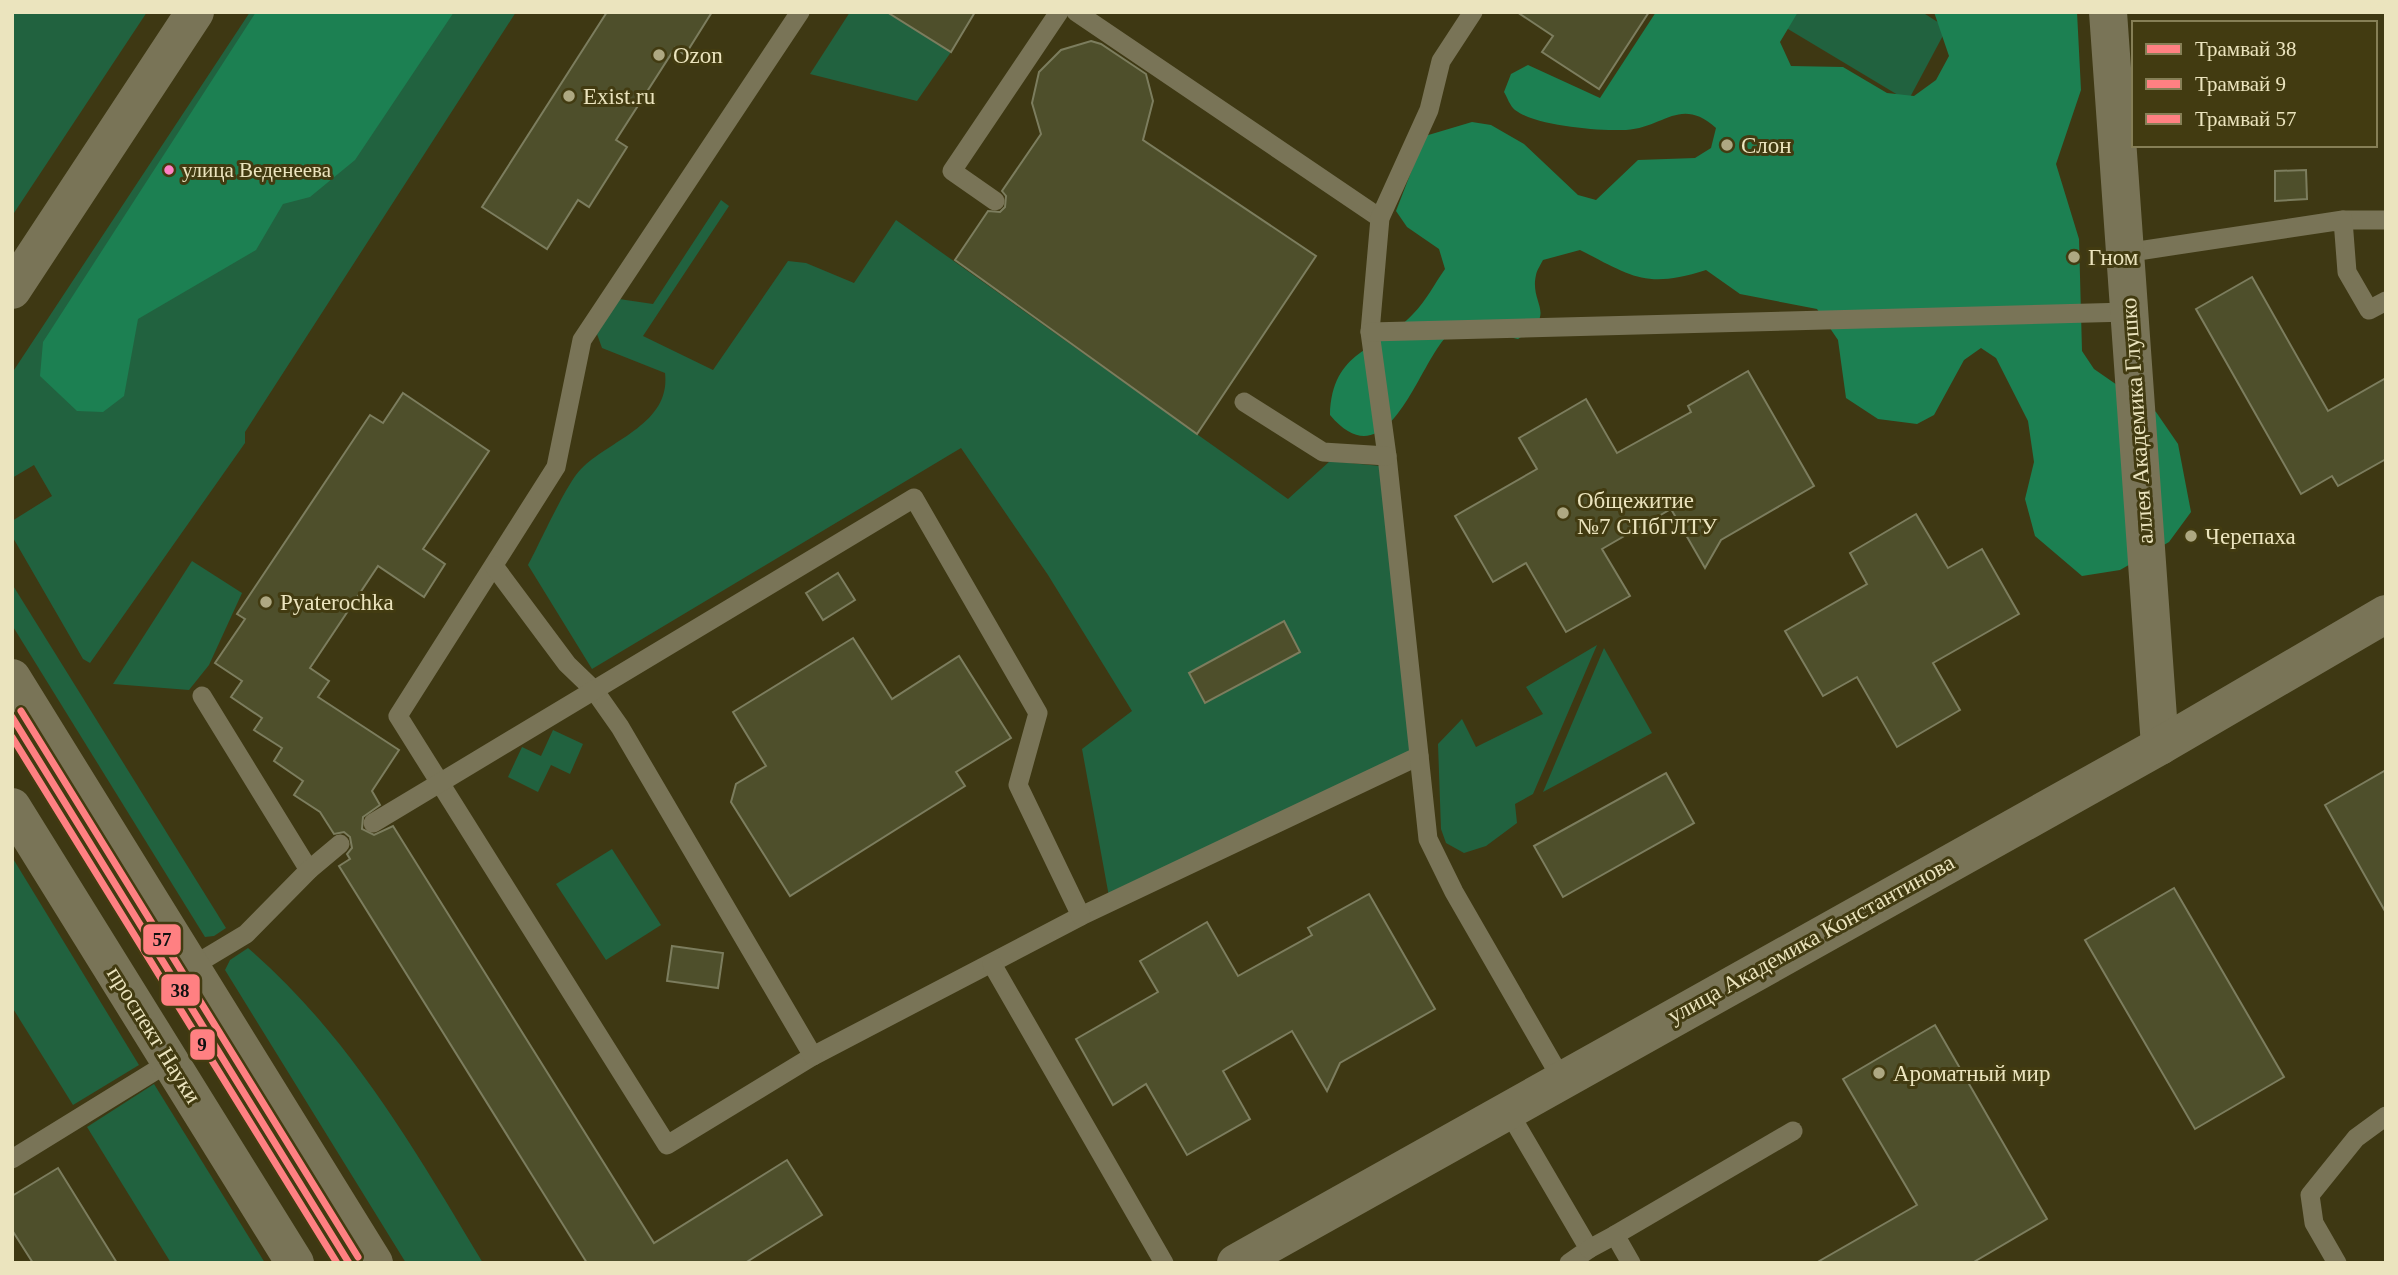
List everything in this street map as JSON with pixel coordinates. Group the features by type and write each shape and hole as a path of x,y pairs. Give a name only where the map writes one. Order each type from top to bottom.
{"street":[{"path":"12,290 195,12"},
{"name":"аллея Академика Глушко","path":"2108,12 2160,746"},
{"name":"улица Академика Константинова","path":"1236,1263 1507,1108 2160,746 2386,614"},
{"path":"12,678 374,1263"},
{"name":"проспект Науки","path":"12,807 295,1263"}],"lane":[{"path":"800,12 582,340 556,467 398,716 438,784 667,1146 813,1056 1081,916 1419,756"},
{"path":"995,201 952,171 1059,12"},
{"path":"1076,12 1380,218"},
{"path":"1473,12 1441,61 1429,110 1380,218 1370,332 1387,456 1427,839 1454,892 1561,1078"},
{"path":"2125,253 2343,220 2386,219"},
{"path":"2343,220 2347,272 2369,310 2386,301"},
{"path":"1370,332 2129,312"},
{"path":"1244,402 1323,452 1387,456"},
{"path":"373,823 914,498 1038,713 1018,785 1081,916"},
{"path":"494,566 567,664 594,690 620,727 813,1056"},
{"path":"202,696 309,870"},
{"path":"191,967 247,934 309,870 340,844"},
{"path":"992,964 1164,1263"},
{"path":"12,1159 171,1061"},
{"path":"1507,1108 1589,1249"},
{"path":"2337,1263 2314,1223 2310,1195 2357,1138 2386,1116"},
{"path":"1569,1263 1793,1131"},
{"path":"1615,1235 1631,1263"}],"green space":[{"path":"12,12 147,12 12,216"},
{"path":"250,12 516,12 245,432 245,443 90,663 83,659 12,536 12,521 52,496 34,465 12,478 12,373"},
{"path":"256,12 454,12 355,160 310,197 283,204 256,250 138,319 124,396 103,412 77,411 40,376 43,342"},
{"path":"850,12 887,12 951,52 917,101 810,74"},
{"path":"1656,12 1798,12 1780,42 1791,66 1843,67 1887,93 1914,96 1936,80 1949,56 1934,12 2077,12 2081,90 2056,164 2079,239 2082,351 2094,369 2156,412 2178,444 2191,512 2169,542 2120,570 2082,576 2035,536 2025,499 2034,462 2028,421 1996,358 1981,348 1964,360 1934,415 1917,424 1878,419 1846,398 1838,340 1817,309 1740,294 1706,270 1668,279 1640,277 1580,250 1543,260 1535,285 1540,316 1538,323 1531,330 1518,339 1462,326 1453,331 1437,349 1400,411 1385,427 1369,436 1350,433 1330,415 1333,393 1348,364 1413,314 1445,269 1439,249 1407,227 1396,211 1425,136 1472,122 1491,125 1524,144 1578,195 1596,200 1638,160 1695,158 1711,148 1716,128 1692,115 1672,116 1639,128 1601,130 1552,124 1525,115 1513,108 1504,92 1511,74 1528,65 1600,98"},
{"path":"1789,12 1922,12 1947,28 1908,101 1778,23"},
{"path":"721,200 729,206 643,336 713,370 788,261 806,263 854,283 896,220 1288,499 1330,461 1380,466 1419,756 1110,902 1082,749 1132,711 1048,575 961,448 592,669 528,565 561,500 581,469 649,418 659,405 664,391 665,373 602,348 597,334 619,299 653,304"},
{"path":"192,561 242,593 209,665 189,690 113,684"},
{"path":"12,584 226,928 214,936 205,937 12,625"},
{"path":"1597,645 1533,794 1515,804 1517,823 1486,846 1464,853 1446,843 1441,829 1438,744 1462,719 1476,747 1543,714 1526,687"},
{"path":"1604,648 1652,733 1543,792"},
{"path":"553,730 583,744 570,774 551,765 538,792 508,777 522,747 541,756"},
{"path":"612,849 661,925 606,960 556,884"},
{"path":"12,857 139,1065 73,1105 12,1007"},
{"path":"248,948 318,1018 349,1056 432,1178 483,1263 406,1263 225,970 230,960"},
{"path":"154,1084 265,1263 171,1263 87,1127"}],"building":[{"path":"607,12 712,12 685,55 675,48 616,140 627,147 589,207 578,200 547,249 482,207"},
{"path":"887,12 975,12 951,52"},
{"path":"1517,12 1649,12 1599,89 1542,52 1553,36"},
{"path":"1091,41 1101,44 1146,74 1153,101 1143,140 1316,256 1197,434 955,260 988,211 1000,212 1005,207 1006,196 1002,191 1041,134 1032,103 1039,72 1061,50"},
{"path":"2306,170 2307,199 2275,201 2275,171"},
{"path":"2252,277 2328,411 2386,378 2386,459 2338,486 2332,476 2301,494 2196,309"},
{"path":"1748,371 1814,486 1721,540 1705,568 1671,509 1602,549 1630,596 1566,632 1526,563 1493,582 1455,516 1537,469 1519,438 1586,399 1617,453 1691,412 1688,406"},
{"path":"403,393 489,451 423,549 445,564 424,597 378,566 310,668 329,681 318,697 399,750 372,791 380,805 363,817 362,829 374,835 393,826 654,1243 787,1160 822,1215 745,1263 587,1263 339,866 350,859 347,854 352,848 350,837 344,832 334,834 320,812 294,795 303,781 274,761 282,748 254,730 262,718 231,697 242,681 215,663 245,619 237,614 370,415 383,423"},
{"path":"1916,514 1948,568 1982,549 2019,614 1933,663 1960,710 1897,747 1857,677 1823,696 1785,631 1867,584 1850,553"},
{"path":"838,573 855,600 823,620 806,593"},
{"path":"1284,621 1300,652 1205,703 1189,673"},
{"path":"853,638 892,699 959,656 1011,738 956,772 965,786 790,896 731,802 736,784 766,766 733,712"},
{"path":"2386,770 2386,913 2325,805"},
{"path":"1666,773 1694,823 1563,897 1534,846"},
{"path":"2174,888 2284,1077 2195,1129 2085,940"},
{"path":"1369,894 1435,1009 1340,1063 1327,1091 1292,1031 1223,1071 1250,1119 1187,1155 1146,1084 1113,1105 1076,1039 1158,992 1140,961 1207,922 1238,976 1312,935 1308,928"},
{"path":"672,946 723,953 718,988 667,981"},
{"path":"1935,1025 2047,1219 1972,1263 1816,1263 1917,1205 1843,1079"},
{"path":"58,1168 117,1263 33,1263 12,1230 12,1196"}],"tram line":[{"name":"57","path":"21,711 358,1257"},
{"name":"38","path":"12,717 349,1263"},
{"name":"9","path":"12,737 337,1263"}],"place":[{"name":"Ozon","path":"659,55"},
{"name":"Exist.ru","path":"569,96"},
{"name":"Слон","path":"1727,145"},
{"name":"улица Веденеева","path":"169,170"},
{"name":"Гном","path":"2074,257"},
{"name":"Общежитие №7 СПбГЛТУ","path":"1563,513"},
{"name":"Черепаха","path":"2191,536"},
{"name":"Pyaterochka","path":"266,602"},
{"name":"Ароматный мир","path":"1879,1073"}]}
